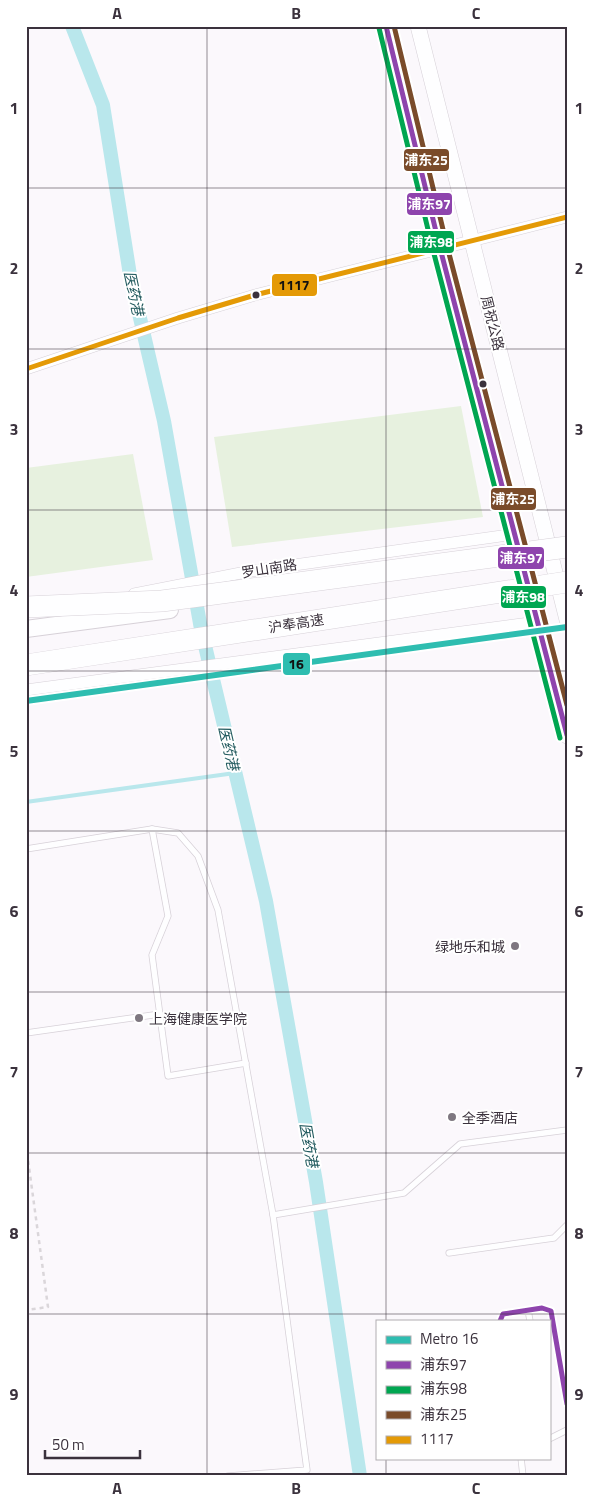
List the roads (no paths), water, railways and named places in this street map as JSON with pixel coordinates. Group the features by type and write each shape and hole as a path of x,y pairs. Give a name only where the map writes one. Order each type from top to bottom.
{"highway":[{"path":"26,607 162,601 561,552"},
{"name":"沪奉高速","path":"26,665 564,584"}],"main road":[{"name":"罗山南路","path":"26,629 521,560 561,552"},
{"path":"26,660 172,641 564,584"}],"street":[{"path":"386,26 440,248 567,736"},
{"name":"周祝公路","path":"418,26 472,240 561,552 567,620"},
{"path":"26,369 178,318 255,295 567,217"},
{"name":"罗山南路","path":"26,618 160,588 234,574 514,534"},
{"path":"26,690 537,622"}],"lane":[{"path":"26,849 152,829 178,833 198,856 218,910 273,1215 307,1473 228,1476"},
{"path":"152,829 168,916 152,956 168,1076 246,1063"},
{"path":"26,1034 160,1014"},
{"path":"273,1215 404,1193 460,1144 567,1130"},
{"path":"449,1253 554,1238 567,1225"},
{"path":"500,1320 503,1314 542,1308 551,1311 567,1404"},
{"path":"528,1310 530,1320"},
{"path":"550,1436 567,1430"},
{"path":"521,1460 523,1476"}],"waterway":[{"name":"医药港","path":"72,26 103,105 130,275 164,421 201,629 266,901 316,1182 360,1476"},
{"path":"26,802 235,773"}],"metro line":[{"name":"16","path":"26,701 567,627"}],"place":[{"name":"绿地乐和城","path":"515,946"},
{"name":"上海健康医学院","path":"139,1018"},
{"name":"全季酒店","path":"452,1117"}]}
